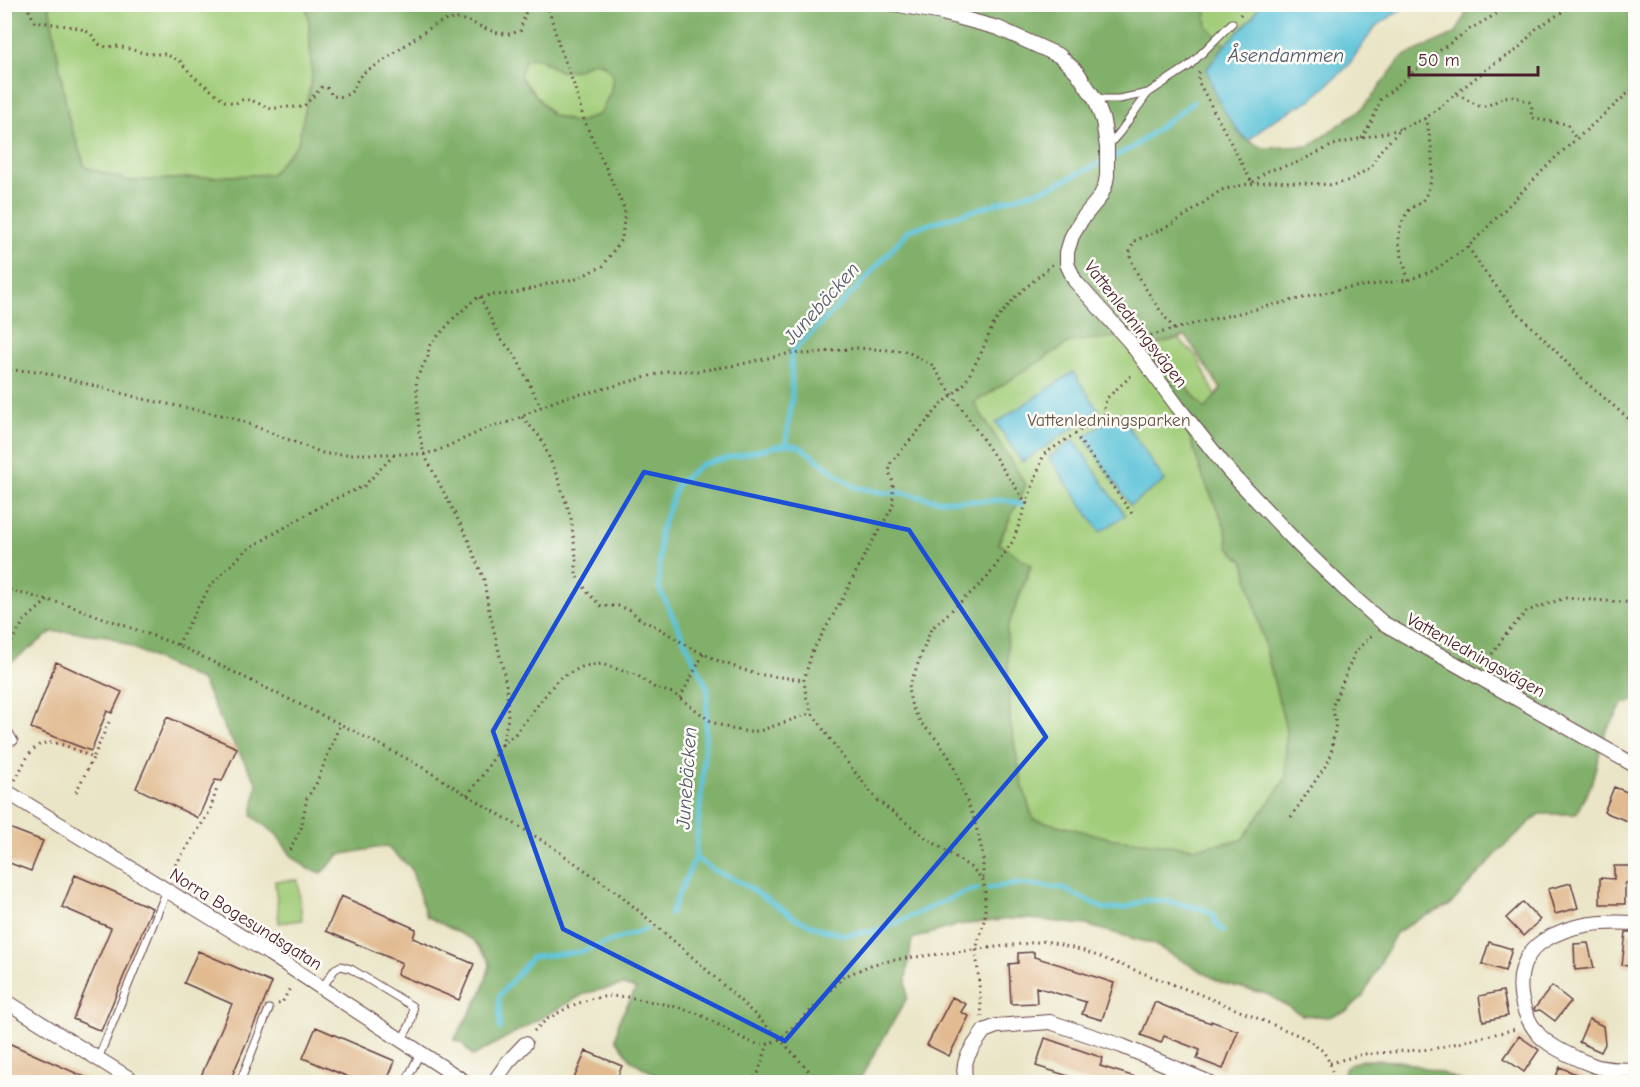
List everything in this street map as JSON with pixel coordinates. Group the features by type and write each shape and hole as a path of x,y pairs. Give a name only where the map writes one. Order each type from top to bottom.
{"street":[{"name":"Vattenledningsvägen","path":"894,4 942,13 998,28 1060,56 1077,72 1095,99 1102,121 1107,147 1107,176 1106,186 1072,236 1067,252 1067,264 1075,281 1130,342 1144,363 1235,477 1299,545 1383,623 1635,766"},
{"name":"Norra Bogesundsgatan","path":"6,791 298,972 465,1083"},
{"path":"1635,923 1610,922 1580,925 1541,942 1528,957 1521,974 1520,996 1527,1018 1540,1036 1570,1056 1597,1066 1635,1071"},
{"path":"4,1000 131,1082"},
{"path":"967,1083 963,1064 984,1031 997,1026 1050,1022 1122,1046 1208,1083"},
{"path":"494,1083 508,1062 525,1044"},
{"path":"1165,1083 1173,1069"}],"lane":[{"path":"1107,147 1148,93 1189,66 1232,22"},
{"path":"1095,99 1119,99 1148,93"},
{"path":"4,724 14,741"},
{"path":"98,1059 164,889"},
{"path":"322,988 335,969 341,966 351,969 412,1006 414,1014 412,1022 401,1040"},
{"path":"240,1083 269,1009"},
{"path":"406,1083 420,1053"}],"path":[{"path":"30,4 29,10 34,21 79,28 90,33 99,44 105,47 118,45 144,53 165,54 179,60 193,76 225,101 236,103 251,100 271,109 303,107 322,87 330,90 331,95 342,97 352,91 358,77 363,73 431,28 451,18 463,19 509,35 520,31 528,4"},
{"path":"502,745 508,718 507,690 484,580 467,537 424,454 418,423 416,379 428,356 429,346 454,318 480,297 492,294 512,294 551,283 576,279 603,266 622,238 625,210 584,120 547,4"},
{"path":"1362,138 1372,122 1380,100 1432,56 1470,29 1514,4"},
{"path":"1252,183 1267,171 1296,163 1333,145 1402,128 1426,118 1488,68 1517,50 1536,29 1574,4"},
{"path":"1199,72 1198,81 1252,183"},
{"path":"1130,342 1174,329 1341,289 1408,280 1433,272 1468,247 1555,158 1635,86"},
{"path":"1456,93 1479,106 1488,106 1504,97 1511,96 1529,102 1532,106 1531,116 1534,119 1567,124 1576,139"},
{"path":"1408,280 1401,252 1399,231 1409,209 1420,204 1425,197 1430,182 1433,163 1426,118"},
{"path":"1174,329 1149,295 1134,269 1128,254 1134,241 1169,226 1221,190 1252,183 1275,181 1333,184 1350,180 1370,168 1380,151 1402,128"},
{"path":"1468,247 1484,272 1515,310 1582,379 1635,425"},
{"path":"983,880 973,869 925,837 878,801 842,756 812,713 806,696 804,680 812,652 893,506 893,486 889,472 891,462 920,428 965,383 994,323 1016,296 1067,252"},
{"path":"480,297 500,338 515,355 541,407"},
{"path":"4,370 39,371 143,399 231,417 325,454 424,454 437,451 490,427 522,417 566,397 668,371 698,371 791,353 806,354 856,348 906,351 932,365 1027,504"},
{"path":"984,1031 976,950 985,917 981,846 974,819 951,760 939,742 921,723 912,707 908,690 931,629 987,578 1013,541 1044,454 1105,414 1104,406 1107,398 1144,363"},
{"path":"522,417 541,438 560,480 571,518 576,576 601,606 618,606 630,610 641,620 721,662 755,674 804,680"},
{"path":"1076,434 1133,515"},
{"path":"178,645 212,585 246,550 330,501 364,486 395,454"},
{"path":"4,589 68,605 178,645 414,763 548,844 619,894 698,962 780,1039 819,1083"},
{"path":"1477,676 1506,634 1527,611 1565,598 1635,603"},
{"path":"4,651 24,621 48,600"},
{"path":"1291,817 1330,759 1336,723 1332,707 1355,652 1383,623"},
{"path":"680,698 704,653"},
{"path":"467,795 502,745 514,734 559,678 584,666 602,664 638,676 655,688 673,693 712,722 730,729 750,732 762,730 812,713"},
{"path":"76,792 109,722"},
{"path":"290,850 301,828 307,798 316,784 340,724"},
{"path":"6,791 33,750 45,742 54,742 93,758"},
{"path":"164,889 210,811 217,788"},
{"path":"525,1044 533,1032 547,1019 590,999 608,996 628,997 673,1006 699,1014 746,1040 757,1044 768,1044 780,1039 843,977 873,964 1046,941 1084,951 1199,994 1305,1038 1323,1051 1330,1063 1335,1083"},
{"path":"269,1009 274,1005 282,1004 298,972"},
{"path":"1330,1063 1364,1054 1433,1049 1532,1026"},
{"path":"750,1083 758,1072 768,1044"}],"highlighted area":[{"path":"644,472 909,530 1046,737 785,1041 563,929 493,731"}],"green space":[{"path":"4,5 49,5 68,116 85,167 129,181 271,174 298,143 312,78 306,5 1205,5 1207,26 1225,45 1207,69 1215,93 1239,133 1248,141 1264,148 1309,146 1364,107 1402,57 1456,33 1470,5 1635,5 1635,700 1623,704 1605,733 1591,785 1576,814 1539,814 1503,847 1449,906 1416,920 1396,933 1363,996 1347,1011 1329,1017 1302,1015 1267,994 1222,983 1153,944 1086,925 1019,918 958,925 912,939 906,979 907,998 858,1082 668,1082 632,1061 616,1039 619,1020 636,989 623,985 586,993 473,1056 461,1042 454,1040 482,992 490,966 489,960 473,940 426,916 411,868 386,846 339,855 322,873 308,869 291,855 276,834 252,816 257,783 226,731 202,681 108,636 71,632 52,632 5,665","holes":["531,58 539,59 560,71 577,70 592,62 603,63 613,75 611,91 600,114 577,123 552,115 520,77 524,61","1126,336 1176,397 1204,480 1226,529 1228,547 1244,562 1286,729 1286,778 1242,840 1195,848 1114,839 1033,819 1023,787 1010,722 1007,629 1031,565 998,543 1026,485 974,403 1070,342","1186,336 1221,389 1205,409 1152,346"]},
{"path":"49,5 306,5 312,78 298,143 271,175 129,181 85,167 68,116"},
{"name":"Vattenledningsparken","path":"1151,5 1293,5 1238,163 1116,277 1197,357 1247,461 1208,487 1226,529 1228,547 1244,562 1286,729 1286,778 1242,840 1195,848 1114,839 1033,820 1023,787 1010,722 1007,629 1031,566 998,544 1026,485 939,363"},
{"path":"531,58 539,59 560,71 577,70 592,62 603,64 613,74 611,91 600,114 577,123 552,115 520,76 524,61"},
{"path":"298,880 302,920 279,923 275,881"},
{"path":"1362,1060 1401,1061 1464,1082 1343,1082 1343,1072 1346,1067"}],"water":[{"name":"Åsendammen","path":"1259,4 1408,5 1375,27 1347,67 1312,99 1270,122 1248,141 1223,108 1207,69 1225,45 1253,17"},
{"path":"1073,372 1099,411 1022,462 996,423"},
{"path":"1119,413 1165,481 1130,505 1084,437"},
{"path":"1074,440 1125,515 1100,532 1049,457"}],"building":[{"path":"56,662 122,692 112,713 107,711 91,751 31,728"},
{"path":"167,717 237,748 222,781 215,780 198,818 136,788"},
{"path":"1614,787 1635,795 1635,808 1630,822 1604,812"},
{"path":"4,826 43,841 31,871 4,861"},
{"path":"1614,866 1632,866 1631,883 1625,883 1625,904 1600,904 1600,878 1614,879"},
{"path":"75,875 152,908 101,1031 73,1019 111,928 62,907"},
{"path":"1571,883 1578,908 1555,914 1548,889"},
{"path":"341,896 416,929 413,938 474,964 459,1000 397,974 402,963 326,931"},
{"path":"1523,902 1540,920 1523,936 1506,918"},
{"path":"1626,932 1635,932 1635,967 1622,965"},
{"path":"1489,942 1512,949 1505,971 1482,964"},
{"path":"1588,943 1594,968 1575,970 1574,944"},
{"path":"198,951 272,983 229,1083 198,1083 232,1004 184,983"},
{"path":"1034,952 1034,957 1114,983 1102,1020 1082,1014 1086,1002 1036,987 1037,1003 1011,1004 1009,964 1018,963 1018,953"},
{"path":"1552,986 1571,1001 1555,1021 1540,1010 1535,1011 1534,1009"},
{"path":"1503,991 1508,1016 1483,1021 1479,996"},
{"path":"952,997 966,1004 961,1012 969,1016 949,1056 927,1045"},
{"path":"1155,1002 1238,1031 1223,1069 1197,1059 1200,1050 1164,1036 1161,1043 1141,1035"},
{"path":"1589,1019 1603,1026 1605,1044 1601,1052 1579,1042"},
{"path":"316,1027 395,1061 386,1083 351,1083 353,1079 303,1058"},
{"path":"1519,1036 1539,1050 1524,1072 1504,1058"},
{"path":"1045,1038 1103,1058 1100,1066 1142,1079 1142,1083 1091,1083 1036,1066"},
{"path":"4,1041 98,1083 19,1083 4,1076"},
{"path":"586,1051 622,1066 615,1083 572,1083"},
{"path":"1560,1067 1596,1083 1553,1083"}],"waterway":[{"name":"Junebäcken","path":"670,914 695,858 708,689 659,588 660,533 677,484 702,464 786,444 792,396 791,353 862,283 909,230 1050,187 1132,148 1193,102"},
{"path":"786,444 799,446 854,487 936,500 1005,500 1021,504"},
{"path":"695,858 715,871 742,883 797,919 823,930 845,935 882,930 935,905 977,889"},
{"path":"988,888 1017,884 1062,888 1105,909 1125,908 1145,900 1166,901 1203,909 1213,914 1216,924 1223,930"},
{"name":"Junebäcken","path":"500,1029 499,996 532,957 580,952 646,929"}]}
